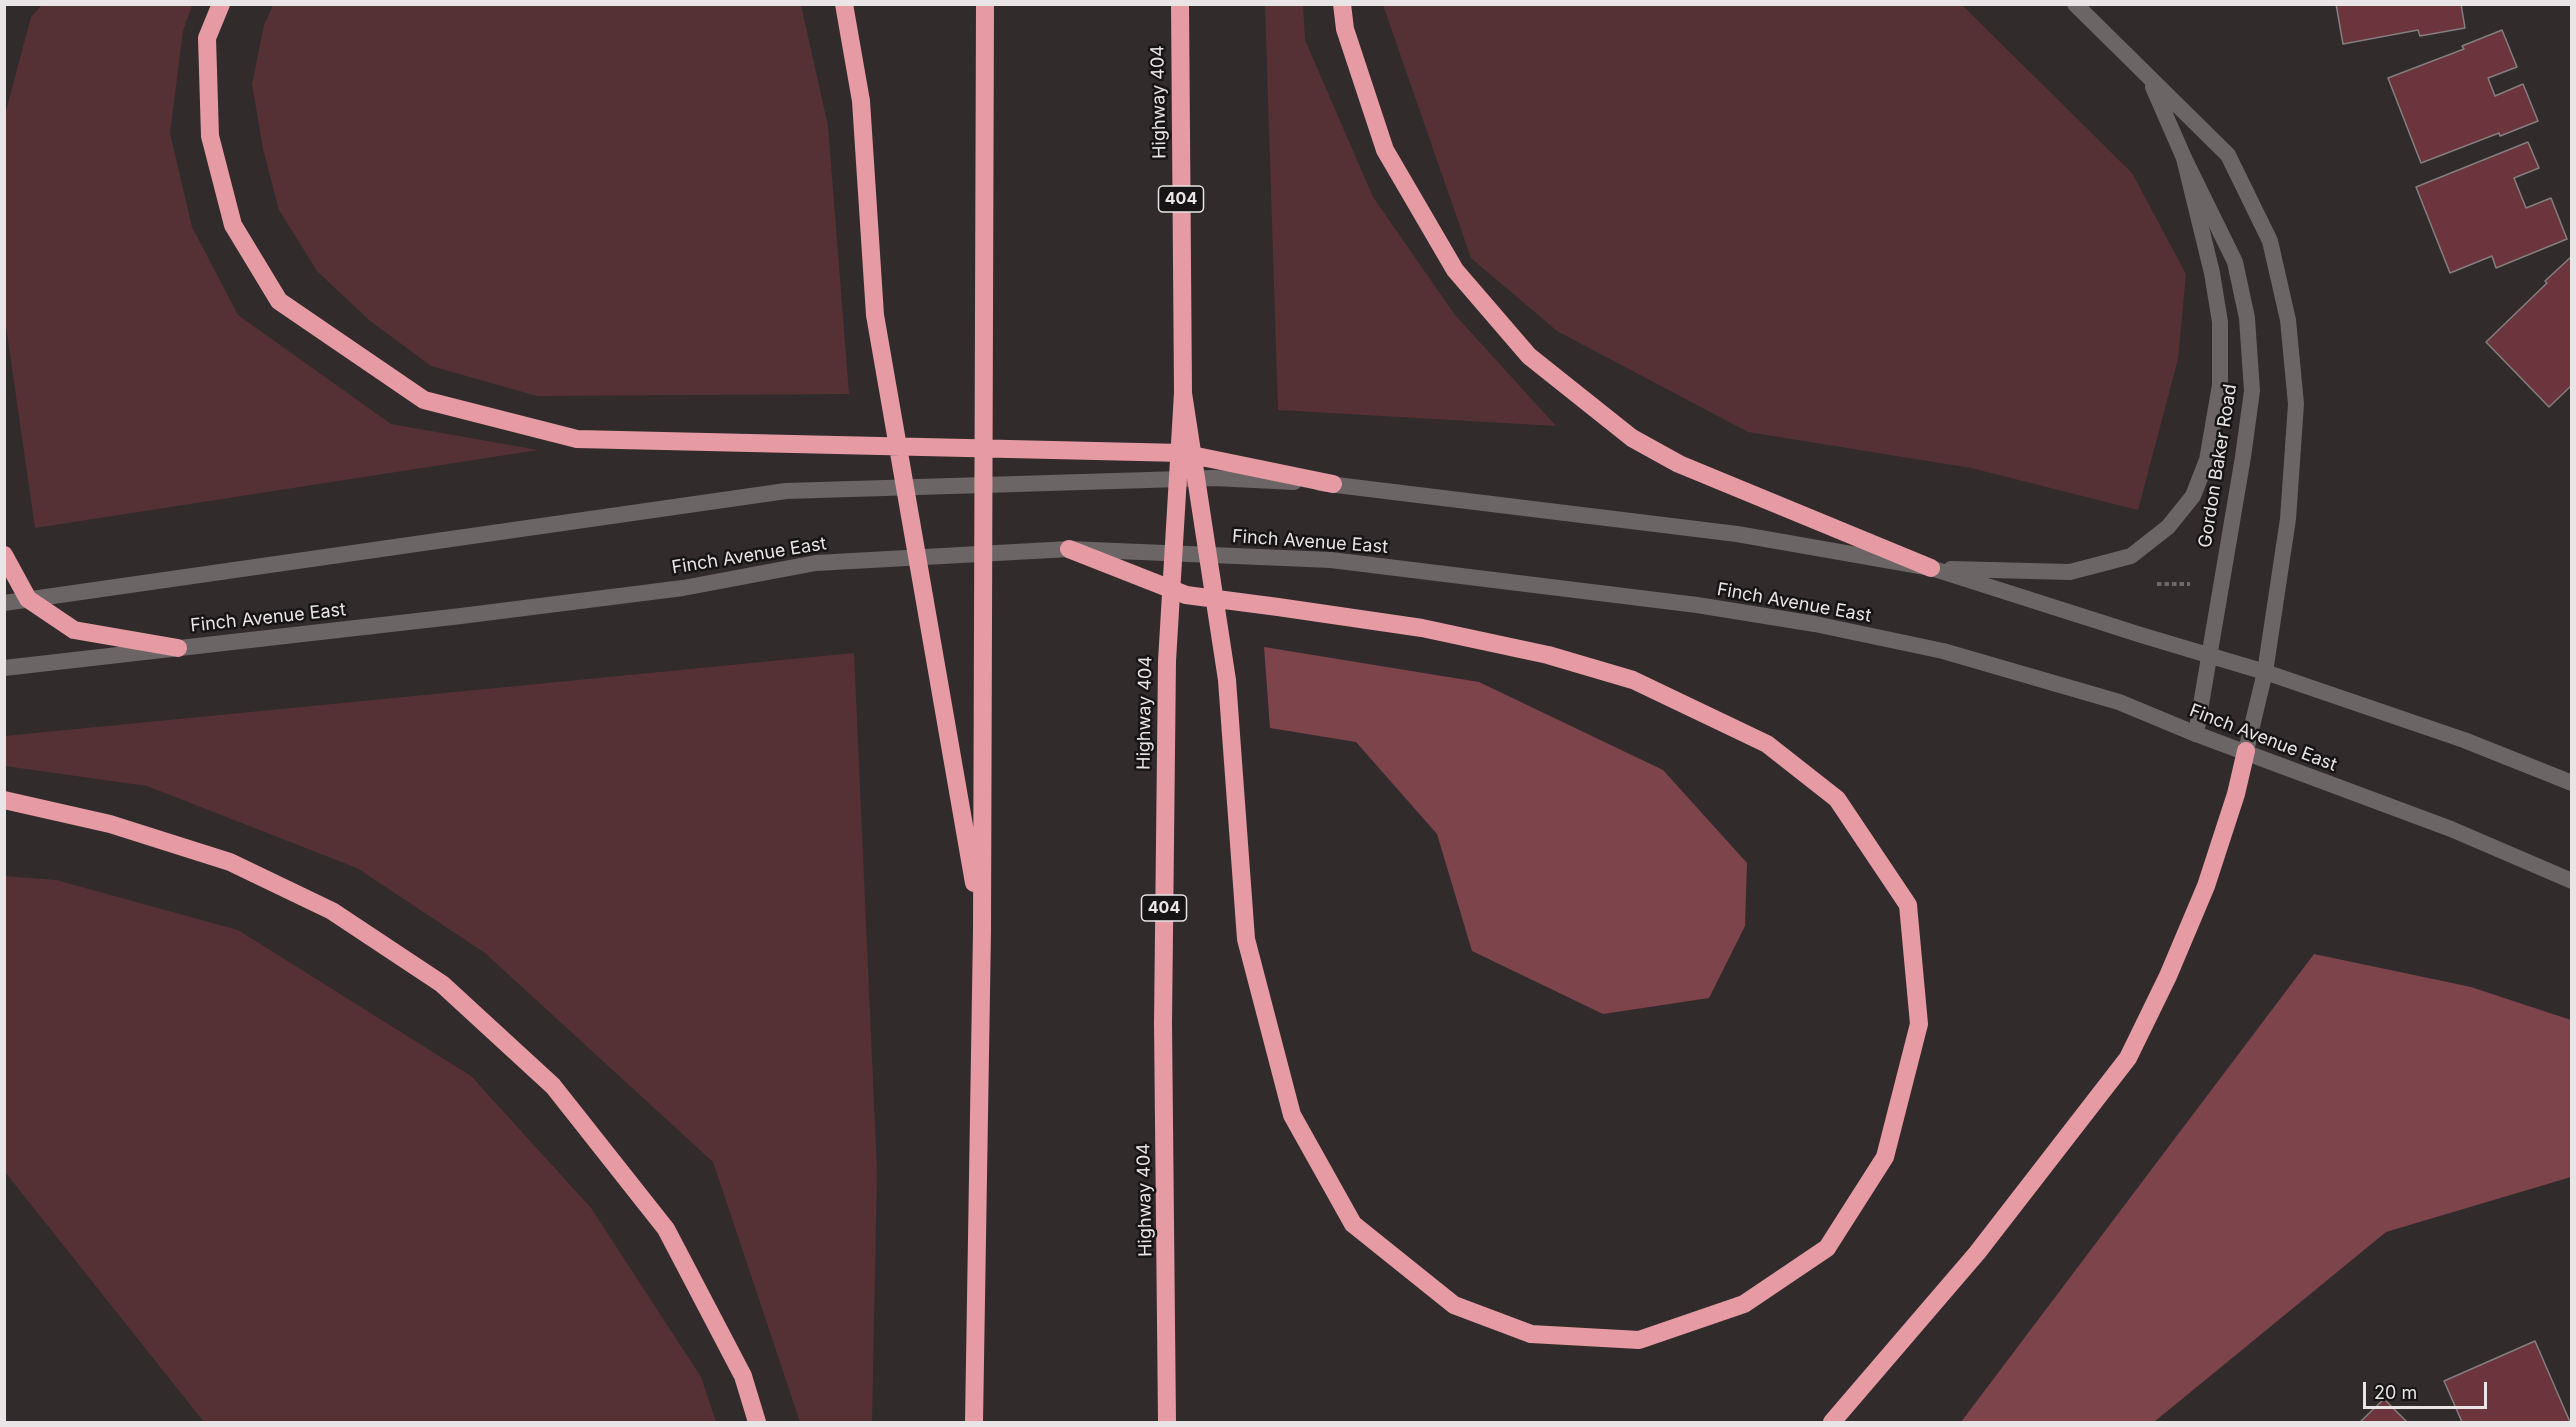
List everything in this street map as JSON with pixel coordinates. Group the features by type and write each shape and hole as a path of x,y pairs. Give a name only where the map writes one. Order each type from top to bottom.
{"highway":[{"path":"221,4 207,39 210,136 233,225 279,301 424,400 577,439 1182,453 1333,483"},
{"path":"844,4 861,101 874,315 982,931"},
{"path":"974,1422 982,931 985,4"},
{"name":"Highway 404","path":"1167,1422 1163,1023 1167,661 1183,393 1180,4"},
{"path":"1342,4 1345,29 1385,150 1455,270 1529,356 1632,438 1679,464 1930,568"},
{"path":"1069,549 1186,595 1278,607 1433,631 1548,655 1634,680 1767,744 1837,799 1908,905 1919,1024 1885,1157 1827,1248 1744,1304 1639,1340 1531,1334 1454,1305 1353,1224 1292,1115 1246,939 1227,680 1183,393"},
{"path":"4,555 28,599 74,630 178,648"},
{"path":"1832,1422 1977,1253 2128,1058 2168,976 2206,886 2236,794 2246,751"},
{"path":"4,800 110,824 230,862 332,911 441,984 553,1086 666,1229 743,1376 757,1422"}],"main road":[{"name":"Gordon Baker Road","path":"2074,4 2228,155 2270,241 2288,320 2296,404 2288,519 2265,672 2246,751"},
{"name":"Gordon Baker Road","path":"2149,78 2184,158 2235,262 2247,318 2252,391 2196,734"},
{"path":"1930,568 2070,572 2131,556 2168,527 2193,496 2207,460 2220,385 2220,322 2212,273 2184,158"},
{"path":"4,603 786,491 1214,478 1333,483 1737,534 1930,568 2265,672 2464,740 2571,783"},
{"name":"Finch Avenue East","path":"4,668 461,616 683,588 816,562 1069,549 1330,560 1696,605 1815,624 1954,654 2119,702 2196,734 2451,829 2571,881"}],"path":[{"path":"2157,584 2191,584"}],"shaded area":[{"path":"42,5 192,5 183,31 170,133 192,227 238,315 391,424 538,450 35,528 5,319 4,118 31,17"},
{"path":"273,5 801,5 828,126 849,394 537,396 431,366 369,320 317,271 279,210 263,149 252,84 264,25"},
{"path":"1265,5 1303,5 1305,40 1373,197 1455,315 1556,426 1278,410"},
{"path":"1383,5 1962,5 2132,173 2186,274 2178,359 2138,510 1971,468 1748,432 1557,331 1471,258"},
{"path":"1264,647 1479,682 1663,770 1747,863 1745,926 1709,998 1603,1014 1472,951 1437,834 1356,742 1270,728"},
{"path":"854,653 877,1171 872,1422 800,1422 713,1162 485,953 357,868 147,786 5,766 5,736"},
{"path":"5,876 56,880 238,930 471,1076 591,1208 701,1377 716,1422 204,1422 5,1172"},
{"path":"2314,954 2471,987 2571,1020 2571,1177 2386,1232 2154,1422 1961,1422"}],"building":[{"path":"2336,4 2461,4 2465,28 2420,36 2418,30 2343,44"},
{"path":"2502,30 2517,67 2488,78 2495,96 2523,84 2538,121 2500,136 2499,133 2421,163 2388,78 2464,49 2462,46"},
{"path":"2528,142 2539,168 2514,178 2526,208 2551,198 2567,239 2496,268 2492,256 2450,273 2416,187"},
{"path":"2572,256 2572,385 2549,407 2486,342"},
{"path":"2535,1341 2570,1422 2462,1422 2444,1381"},
{"path":"2384,1399 2407,1422 2360,1422"}]}
